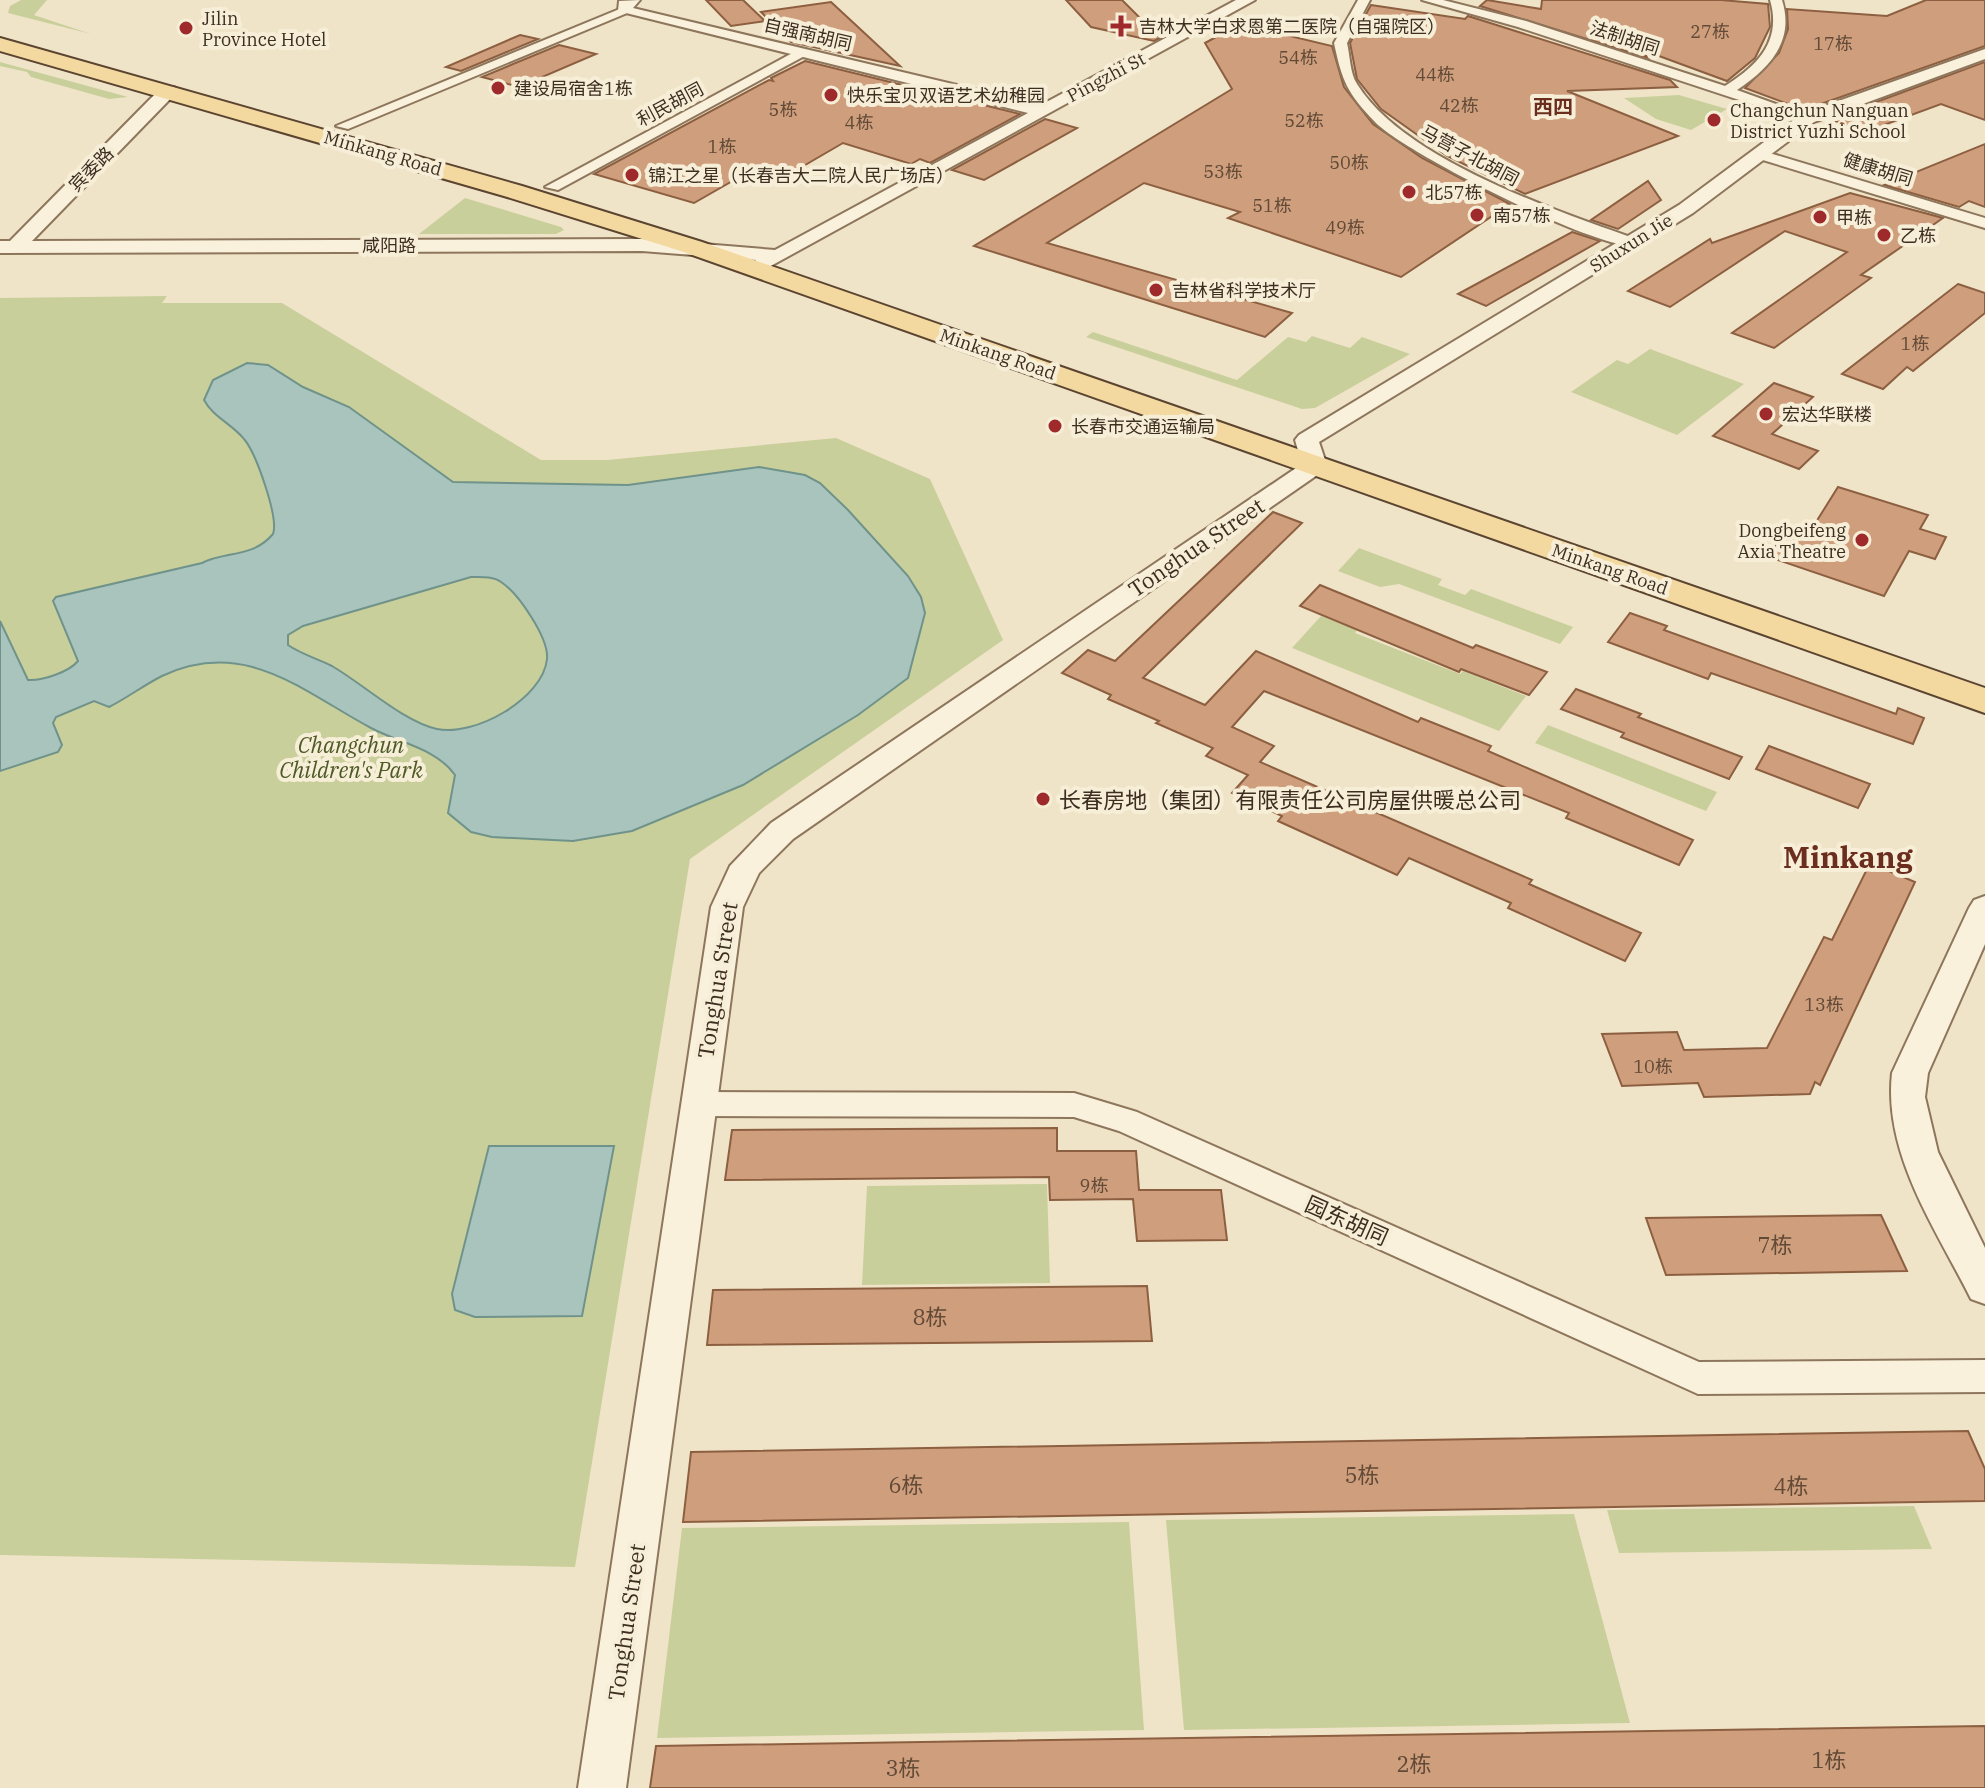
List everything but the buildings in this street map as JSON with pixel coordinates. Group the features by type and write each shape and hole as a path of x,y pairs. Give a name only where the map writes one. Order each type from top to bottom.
{"main road":[{"name":"Minkang Road","path":"0,30 553,187 1311,453 1985,701"},
{"name":"Minkang Road","path":"0,44 693,247 766,262"},
{"name":"Minkang Road","path":"1311,453 1985,676"}],"street":[{"name":"Pingzhi St","path":"766,262 1247,0"},
{"name":"马营子北胡同","path":"1364,0 1344,29 1342,62 1361,99 1387,125 1425,153 1474,181 1535,208 1633,243"},
{"name":"法制胡同","path":"1428,0 1522,24 1808,118"},
{"path":"1727,91 1756,71 1774,50 1782,28 1776,0"},
{"name":"自强南胡同","path":"343,126 629,5 803,53 1043,111"},
{"name":"利民胡同","path":"553,187 803,53"},
{"name":"Shuxun Jie","path":"1311,453 1686,209 1808,118 1985,54"},
{"name":"宾委路","path":"7,247 168,91"},
{"name":"健康胡同","path":"1758,154 1985,223"},
{"name":"咸阳路","path":"7,247 693,247"},
{"name":"Tonghua Street","path":"602,1788 727,907 733,885 759,851 803,817 1311,453"},
{"path":"1985,908 1910,1073 1905,1091 1913,1137 1985,1286"},
{"name":"园东胡同","path":"699,1104 1074,1105 1127,1121 1698,1378 1985,1376"}],"green space":[{"path":"21,0 47,0 34,15 91,34 8,13 10,6"},
{"path":"0,62 128,97 109,99 31,77 27,72 0,66"},
{"path":"1679,95 1727,109 1691,130 1656,119 1624,98"},
{"path":"465,198 564,230 556,234 419,234"},
{"name":"Changchun Children's Park","path":"167,296 162,303 282,303 541,460 607,460 836,438 930,479 1003,640 690,859 575,1567 0,1555 0,298"},
{"path":"1093,332 1237,380 1288,337 1306,342 1312,336 1350,348 1362,337 1410,354 1315,408 1302,409 1086,337"},
{"path":"1650,349 1744,384 1677,435 1571,392 1617,360 1628,364"},
{"path":"1359,548 1442,579 1438,585 1465,595 1471,589 1573,627 1560,644 1399,584 1380,587 1338,571"},
{"path":"1321,616 1357,630 1355,633 1460,674 1463,671 1526,696 1499,731 1292,648"},
{"path":"1548,725 1717,792 1706,811 1535,743"},
{"path":"1047,1184 1050,1283 862,1285 867,1186"},
{"path":"1914,1506 1932,1549 1619,1553 1607,1510"},
{"path":"1574,1514 1630,1723 1184,1730 1166,1520"},
{"path":"1129,1522 1144,1730 657,1738 682,1528"}],"water":[{"path":"247,363 268,365 303,387 349,407 453,482 628,485 759,467 805,475 820,483 848,510 908,576 921,597 925,613 908,678 858,715 743,785 632,831 573,841 492,837 471,832 448,813 455,775 438,758 371,728 272,674 220,662 192,666 162,676 109,707 94,701 56,717 53,723 62,745 58,752 0,771 0,621 28,680 48,677 78,661 53,601 56,597 248,551 273,534 270,501 249,446 204,400 213,380","holes":["471,577 494,579 508,588 531,617 546,650 543,674 533,688 520,701 487,721 452,730 424,725 397,711 332,666 288,645 288,635 303,626"]},
{"path":"489,1146 614,1146 582,1316 475,1317 455,1310 452,1294"}],"place":[{"name":"吉林大学白求恩第二医院（自强院区）","path":"1121,26"},
{"name":"Jilin Province Hotel","path":"186,28"},
{"name":"建设局宿舍1栋","path":"498,88"},
{"name":"快乐宝贝双语艺术幼稚园","path":"831,95"},
{"name":"Changchun Nanguan District Yuzhi School","path":"1714,120"},
{"name":"锦江之星（长春吉大二院人民广场店）","path":"632,175"},
{"name":"北57栋","path":"1409,192"},
{"name":"南57栋","path":"1477,215"},
{"name":"甲栋","path":"1820,217"},
{"name":"乙栋","path":"1884,235"},
{"name":"吉林省科学技术厅","path":"1156,290"},
{"name":"宏达华联楼","path":"1766,414"},
{"name":"长春市交通运输局","path":"1055,426"},
{"name":"Dongbeifeng Axia Theatre","path":"1862,540"},
{"name":"长春房地（集团）有限责任公司房屋供暖总公司","path":"1043,799"}],"district":[{"name":"西四","path":"1553,106"},
{"name":"Minkang","path":"1848,856"}]}
